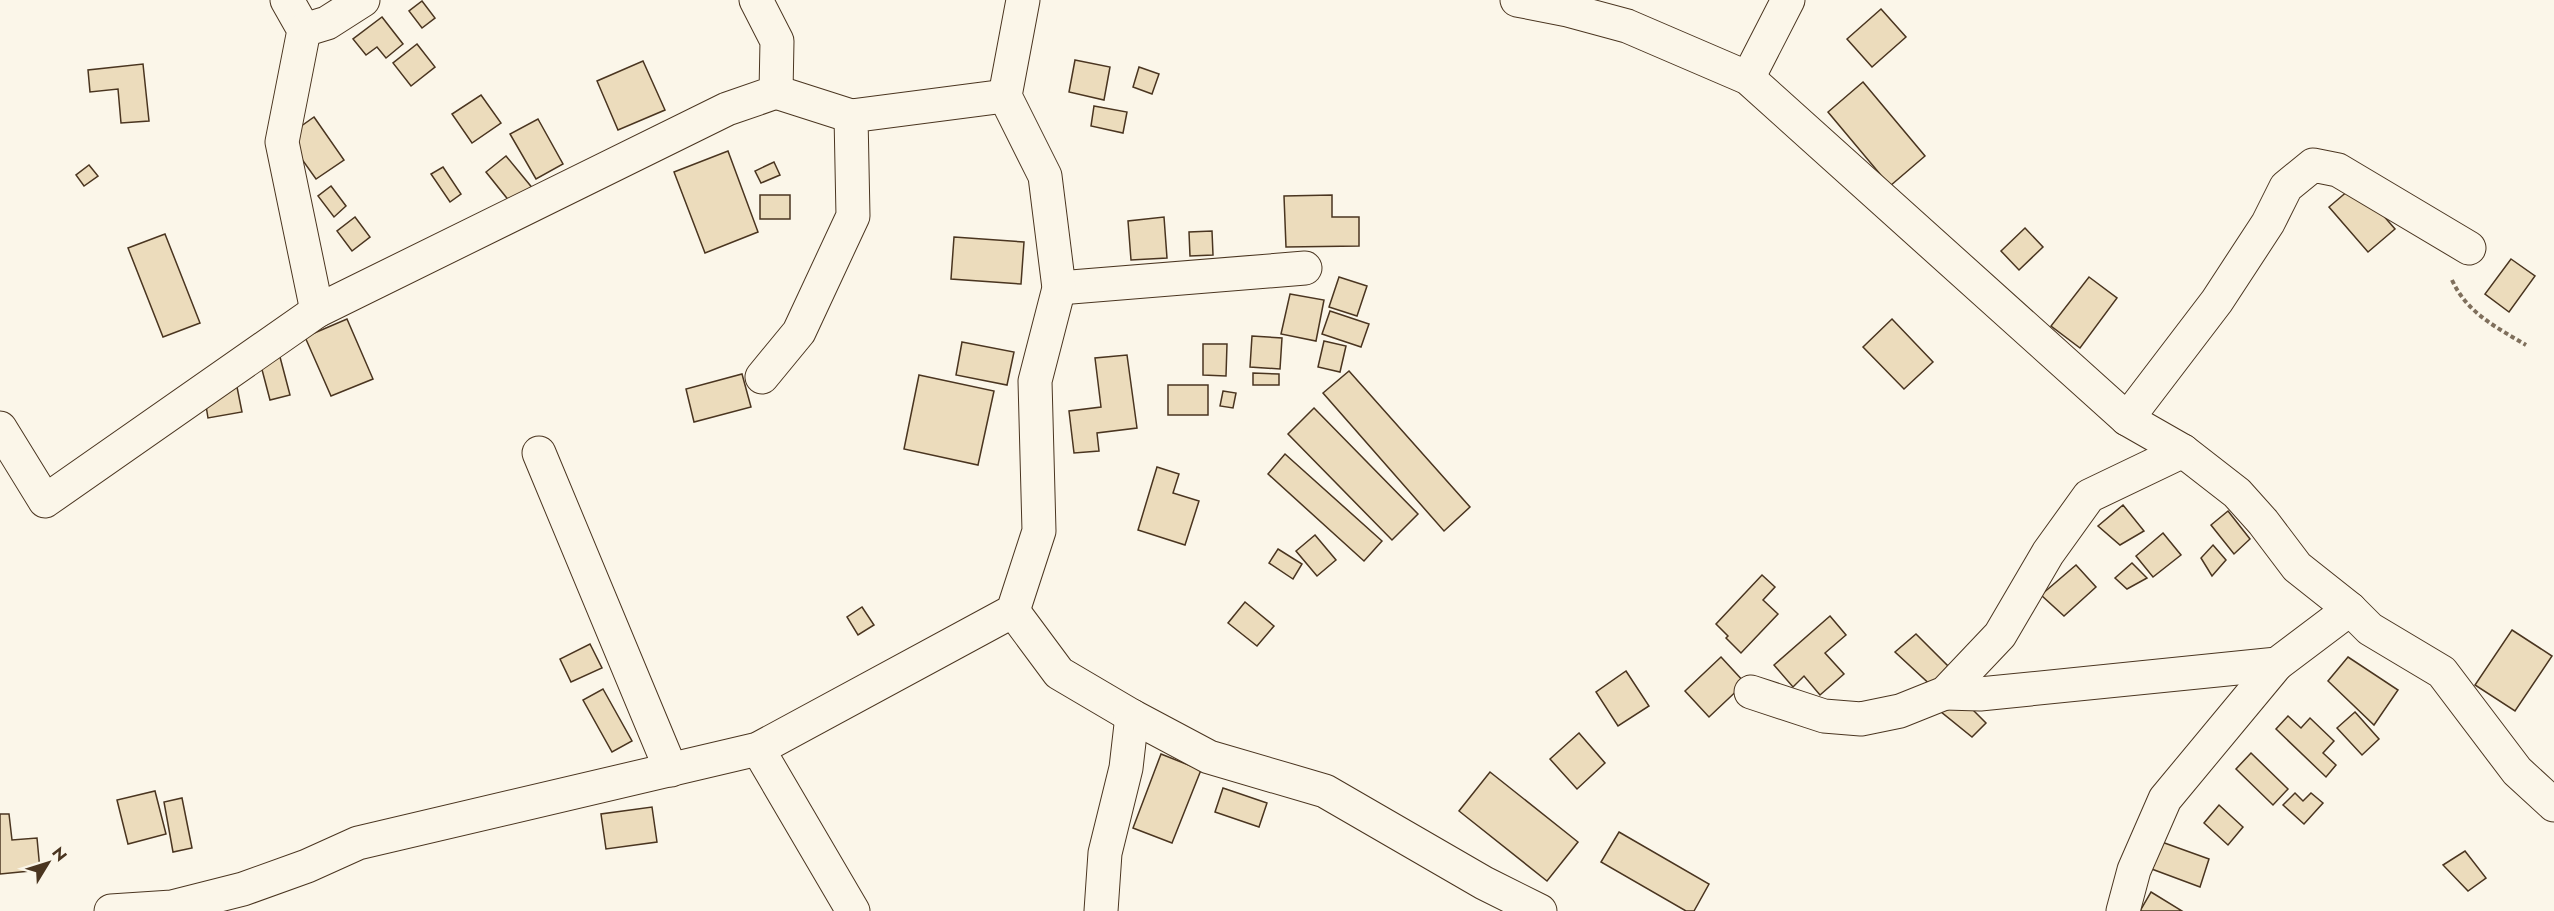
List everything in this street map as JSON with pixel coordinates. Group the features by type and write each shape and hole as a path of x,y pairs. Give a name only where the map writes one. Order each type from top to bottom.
{"street":[{"path":"287,0 304,30 282,142 316,311"},
{"path":"304,30 327,23 363,0"},
{"path":"756,0 777,41 776,92"},
{"path":"111,911 238,900 358,843 758,749 1013,611 1040,531 1035,381 1059,288 1045,176 1005,96 1023,0"},
{"path":"1516,0 1569,5 1627,26 1748,78 2127,419 2183,451 2237,493 2263,522 2296,567 2350,609 2370,629 2442,672 2517,771 2554,805"},
{"path":"1748,78 1788,0"},
{"path":"0,428 45,501 316,311 727,109 776,92 851,116 1005,96"},
{"path":"762,377 799,332 853,216 851,116"},
{"path":"2127,419 2217,301 2268,223 2286,187 2313,165 2338,170 2469,248"},
{"path":"1059,288 1305,268"},
{"path":"1945,693 2000,635 2048,553 2089,496 2183,451"},
{"path":"539,453 671,770"},
{"path":"2122,911 2134,870 2165,799 2277,664 2350,609"},
{"path":"1013,611 1059,673 1132,716 1209,757 1325,791 1484,883 1540,911"},
{"path":"1751,693 1824,716 1861,719 1900,711 1945,693 1980,694 2277,664"},
{"path":"1101,911 1105,853 1126,768 1132,716"},
{"path":"758,749 853,911"}],"path":[{"path":"2469,248 2452,280 2461,300 2491,324 2526,345"}],"building":[{"path":"422,1 435,18 422,28 409,11"},
{"path":"1881,9 1906,37 1872,67 1847,39"},
{"path":"382,17 403,44 386,58 377,47 366,55 353,39"},
{"path":"417,44 435,67 411,86 393,63"},
{"path":"1075,60 1110,67 1104,100 1069,92"},
{"path":"643,61 665,110 618,130 597,81"},
{"path":"143,64 149,121 121,123 118,89 90,92 88,70"},
{"path":"1139,67 1159,74 1152,94 1133,87"},
{"path":"1863,82 1925,156 1890,186 1828,112"},
{"path":"481,95 501,123 472,143 452,114"},
{"path":"1094,106 1127,112 1123,133 1091,126"},
{"path":"314,117 344,160 316,179 286,137"},
{"path":"538,119 563,164 536,179 510,134"},
{"path":"728,151 758,232 705,253 674,172"},
{"path":"506,156 534,190 514,207 486,172"},
{"path":"774,162 780,175 761,183 755,171"},
{"path":"89,165 98,176 84,186 76,175"},
{"path":"443,167 461,194 450,202 431,174"},
{"path":"2356,184 2395,229 2368,252 2329,207"},
{"path":"331,186 346,206 334,217 318,196"},
{"path":"760,195 790,195 790,219 760,219"},
{"path":"1332,195 1332,217 1359,217 1359,246 1286,247 1284,196"},
{"path":"355,217 370,237 352,251 337,231"},
{"path":"1164,217 1167,258 1131,260 1128,221"},
{"path":"2025,228 2043,247 2019,270 2001,251"},
{"path":"1212,231 1213,255 1190,256 1189,232"},
{"path":"165,234 200,323 163,337 128,248"},
{"path":"954,237 1024,242 1021,284 951,279"},
{"path":"2511,259 2535,276 2509,312 2485,294"},
{"path":"1339,277 1367,286 1357,316 1329,307"},
{"path":"2089,277 2117,298 2080,348 2051,326"},
{"path":"1290,294 1324,300 1316,341 1281,334"},
{"path":"1330,311 1369,324 1361,347 1322,334"},
{"path":"347,319 373,379 331,396 305,337"},
{"path":"1892,319 1933,362 1904,389 1863,347"},
{"path":"1252,336 1282,338 1280,369 1250,367"},
{"path":"1324,341 1346,346 1340,372 1318,367"},
{"path":"962,342 1014,352 1007,385 956,375"},
{"path":"1203,344 1227,344 1226,376 1203,375"},
{"path":"1127,355 1137,428 1097,433 1099,451 1074,453 1069,411 1101,407 1095,358"},
{"path":"280,357 290,395 270,400 260,362"},
{"path":"1349,371 1470,507 1444,531 1323,393"},
{"path":"1253,373 1279,374 1279,385 1253,385"},
{"path":"742,374 751,407 694,422 686,389"},
{"path":"919,375 994,391 978,465 904,449"},
{"path":"1168,385 1208,385 1208,415 1168,415"},
{"path":"237,387 242,412 208,418 204,393"},
{"path":"1223,391 1236,393 1233,408 1220,406"},
{"path":"1314,408 1418,514 1392,540 1288,434"},
{"path":"1285,454 1382,541 1364,561 1268,474"},
{"path":"1157,467 1179,474 1173,493 1199,501 1185,545 1138,530"},
{"path":"2123,505 2144,531 2120,545 2098,526"},
{"path":"2228,511 2250,539 2234,554 2211,525"},
{"path":"2163,533 2181,555 2153,577 2136,556"},
{"path":"1315,535 1336,560 1317,576 1296,551"},
{"path":"2213,545 2226,560 2212,576 2201,558"},
{"path":"1278,549 1302,564 1293,579 1269,563"},
{"path":"2132,563 2147,578 2127,589 2115,578"},
{"path":"2076,565 2096,587 2064,616 2041,595"},
{"path":"1762,575 1775,587 1763,600 1778,614 1741,653 1716,624"},
{"path":"1245,602 1274,626 1257,646 1228,623"},
{"path":"862,607 874,625 858,635 847,617"},
{"path":"1830,616 1846,635 1825,653 1844,674 1820,695 1804,676 1793,687 1774,665"},
{"path":"2512,630 2552,656 2515,711 2475,685"},
{"path":"1916,634 1948,666 1935,689 1895,652"},
{"path":"590,644 602,668 571,682 560,659"},
{"path":"1721,657 1745,683 1709,717 1685,691"},
{"path":"2348,657 2398,690 2374,725 2328,681"},
{"path":"1626,671 1649,706 1618,726 1596,692"},
{"path":"603,689 632,741 612,752 583,700"},
{"path":"1962,699 1986,723 1972,737 1940,711"},
{"path":"2355,712 2379,739 2362,755 2337,728"},
{"path":"2288,716 2301,728 2310,718 2334,741 2323,753 2336,765 2326,777 2276,729"},
{"path":"1579,733 1605,763 1577,789 1550,759"},
{"path":"2251,753 2288,789 2273,805 2236,769"},
{"path":"1161,754 1201,770 1172,843 1133,828"},
{"path":"1490,772 1578,842 1547,881 1459,811"},
{"path":"1223,788 1267,803 1259,827 1215,812"},
{"path":"155,791 166,834 128,844 117,800"},
{"path":"2295,793 2303,801 2311,793 2323,803 2304,824 2283,805"},
{"path":"182,798 192,848 173,852 164,802"},
{"path":"2219,805 2243,827 2228,845 2204,823"},
{"path":"652,807 657,842 606,849 601,814"},
{"path":"0,814 9,814 12,840 37,838 40,870 0,874"},
{"path":"1619,832 1709,884 1694,911 1686,911 1601,862"},
{"path":"2159,841 2209,859 2200,887 2149,868"},
{"path":"2465,851 2486,878 2468,891 2443,865"},
{"path":"2151,892 2182,911 2140,911"}]}
